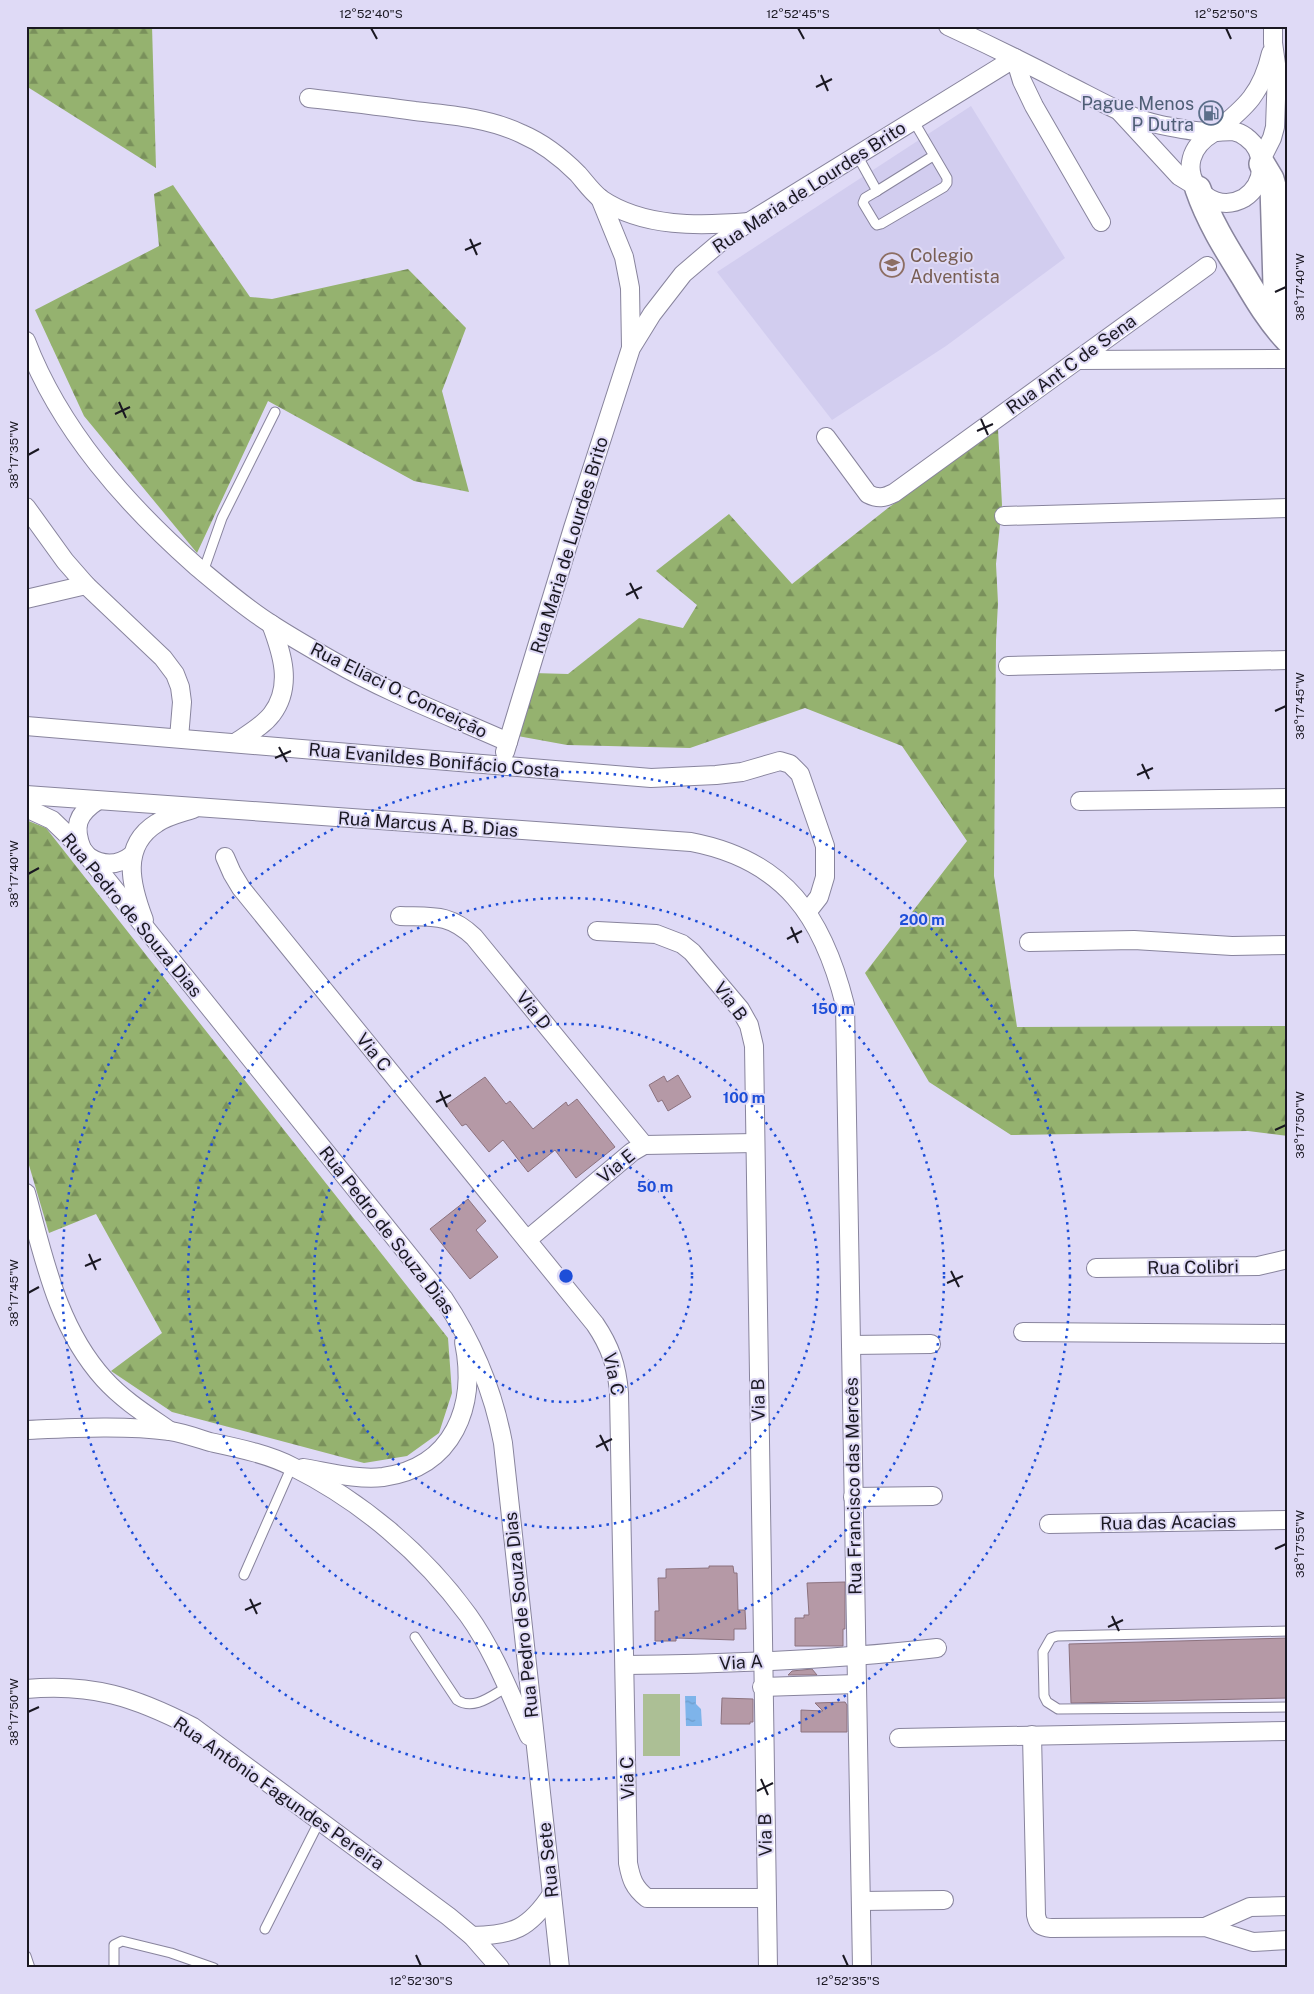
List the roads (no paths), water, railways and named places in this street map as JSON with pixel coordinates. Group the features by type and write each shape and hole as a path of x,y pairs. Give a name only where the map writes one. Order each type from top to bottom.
{"street":[{"path":"948,26 1118,110 1159,124 1214,132 1225,130 1235,132 1244,136 1255,146 1273,186 1276,285 1274,299 1265,312 1288,340"},
{"path":"1118,110 1179,176 1214,200 1234,202 1244,198 1258,184 1261,174 1261,162 1275,127 1277,71 1273,35"},
{"path":"1273,35 1267,70 1260,87 1241,110 1196,146 1190,167 1192,177 1209,218 1274,299"},
{"path":"1015,58 1022,81 1034,106 1101,222"},
{"name":"Rua Maria de Lourdes Brito","path":"508,742 570,538 631,348 652,314 683,274 704,255 749,222 1015,58"},
{"path":"309,98 457,116 491,122 522,134 551,150 576,172 600,198 624,210 651,220 710,226 749,222"},
{"name":"Rua Maria de Lourdes Brito","path":"600,198 624,257 630,288 631,348"},
{"name":"Rua Ant C de Sena","path":"826,437 868,494 876,498 884,498 894,493 1207,266"},
{"name":"Rua Eliaci O. Conceição","path":"26,341 33,359 78,437 104,471 166,539 235,599 270,624 334,662 508,742 501,765"},
{"path":"1078,360 1288,359"},
{"path":"26,507 65,561 86,585 163,658 175,674 180,687 182,702 179,738"},
{"path":"1004,516 1288,508"},
{"path":"26,599 86,585"},
{"path":"235,743 272,714 282,696 285,672 281,651 270,624"},
{"path":"1008,666 1288,660"},
{"name":"Rua Evanildes Bonifácio Costa","path":"26,726 651,778 679,778 742,772 780,761 790,764 800,774 824,846 825,877 819,896 808,911"},
{"name":"Rua Marcus A. B. Dias","path":"26,795 691,842 715,847 765,870 788,889 808,911 828,951 845,1005"},
{"path":"1080,801 1288,798"},
{"path":"97,801 85,809 78,822 77,836 84,852 97,862 111,864 126,860 132,855 143,835 159,822 198,807"},
{"path":"126,801 134,807 140,816 143,825 143,835"},
{"name":"Rua Pedro de Souza Dias","path":"26,808 52,820 84,852 444,1299 461,1325 479,1359 489,1387 503,1443 536,1752"},
{"path":"132,855 132,880 150,936"},
{"name":"Via C","path":"225,857 241,888 595,1324 605,1339 613,1355 618,1376 628,1863 631,1878 638,1891 647,1898 766,1898"},
{"name":"Via D","path":"400,916 439,917 463,926 644,1144"},
{"name":"Via B","path":"597,931 656,934 682,944 692,952 740,1009 749,1025 754,1046 762,1686 768,1968"},
{"path":"1029,942 1134,940 1232,946 1288,945"},
{"name":"Rua Francisco das Mercês","path":"845,1005 862,1968"},
{"name":"Via E","path":"526,1240 644,1144 755,1143"},
{"path":"26,1193 62,1314 82,1351 104,1380 129,1402 171,1431"},
{"name":"Rua Colibri","path":"1096,1268 1258,1266 1288,1259"},
{"path":"26,1430 91,1428 171,1431 249,1451 292,1466 357,1477 382,1477 408,1471 432,1457 451,1437 464,1412 469,1381 461,1325"},
{"path":"1024,1332 1288,1334"},
{"path":"850,1346 931,1344"},
{"path":"292,1466 333,1490 368,1514 412,1551 441,1581 469,1616 491,1654 536,1752"},
{"path":"853,1497 934,1496"},
{"name":"Rua das Acacias","path":"1049,1524 1288,1520"},
{"name":"Via A","path":"625,1665 740,1663 856,1657 937,1648"},
{"path":"762,1686 856,1684"},
{"name":"Rua Antônio Fagundes Pereira","path":"26,1688 89,1689 120,1695 156,1709 193,1727 320,1820 472,1936 500,1968"},
{"path":"899,1738 1288,1731"},
{"path":"1032,1735 1036,1915 1038,1923 1044,1928 1205,1927 1253,1942 1288,1940"},
{"name":"Rua Sete","path":"536,1752 560,1968"},
{"path":"472,1936 508,1933 526,1924 542,1910 552,1894"},
{"path":"860,1901 944,1900"},
{"path":"1205,1927 1250,1907 1288,1906"}],"lane":[{"path":"913,120 947,178 947,183 944,187 877,225 863,200 933,156"},
{"path":"857,155 877,190"},
{"path":"203,572 222,518 275,412"},
{"path":"244,1574 292,1466"},
{"path":"1288,1632 1057,1636 1051,1638 1043,1652 1044,1696 1046,1702 1058,1709 1288,1707"},
{"path":"415,1637 457,1700 464,1704 475,1704 507,1687"},
{"path":"265,1929 320,1820"},
{"path":"114,1968 114,1945 122,1941 171,1953 214,1968"},
{"path":"26,1956 30,1968"}],"water":[{"path":"685,1696 696,1696 696,1704 701,1709 702,1726 686,1726"}],"place":[{"name":"Pague Menos P Dutra","path":"1211,113"},
{"name":"Colegio Adventista","path":"892,265"}]}
